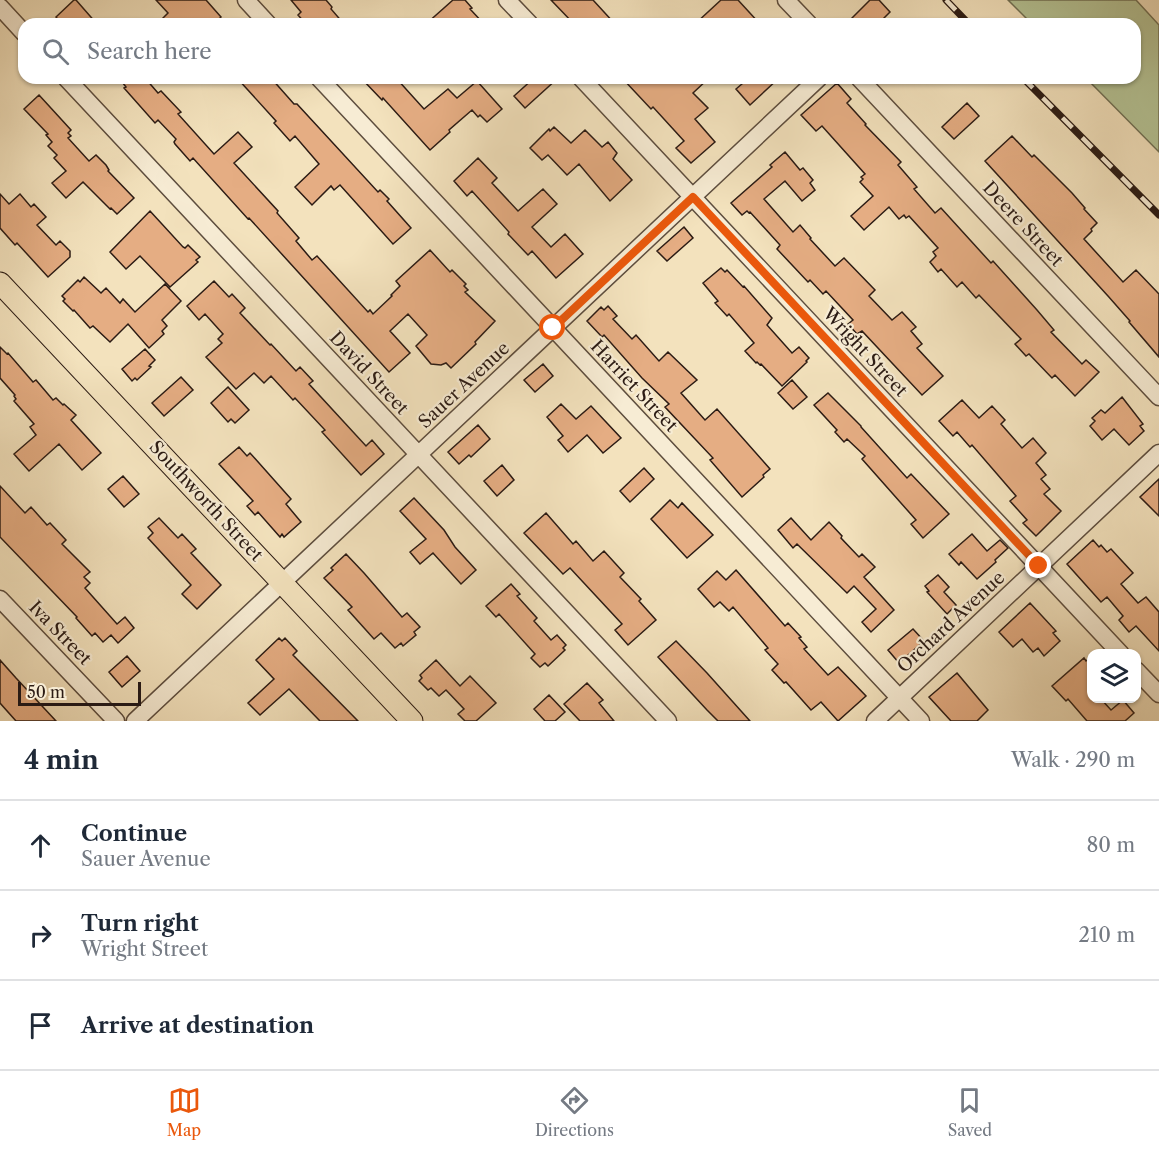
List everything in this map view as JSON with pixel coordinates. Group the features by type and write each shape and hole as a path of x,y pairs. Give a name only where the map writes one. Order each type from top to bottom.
{"main road":[{"name":"Southworth Street","path":"0,283 412,721"}],"street":[{"path":"246,0 262,18"},
{"path":"507,0 524,18"},
{"path":"786,0 802,18"},
{"path":"0,8 18,27"},
{"name":"David Street","path":"72,84 668,721"},
{"name":"Harriet Street","path":"325,84 921,721"},
{"name":"Wright Street","path":"587,84 1116,649"},
{"name":"Sauer Avenue","path":"135,721 813,84"},
{"name":"Deere Street","path":"865,84 1159,398"},
{"name":"Orchard Avenue","path":"875,721 1159,453"},
{"name":"Iva Street","path":"0,599 116,721"},
{"path":"1141,674 1159,694"}],"green space":[{"path":"1008,0 1136,0 1159,25 1159,152 1092,84 1141,84 1141,18 1026,18"}],"building":[{"path":"76,0 92,18 57,18"},
{"path":"156,0 206,0 221,17 163,18 168,13"},
{"path":"291,0 326,0 339,18 301,18 298,15 301,12"},
{"path":"453,0 465,0 478,18 433,18"},
{"path":"551,0 593,0 610,18 568,18"},
{"path":"721,0 738,0 754,18 702,18"},
{"path":"870,0 879,0 890,12 884,18 852,18"},
{"path":"124,84 150,84 158,93 161,91 214,154 238,132 252,147 234,163 278,211 277,213 299,238 296,241 312,260 317,256 368,312 370,310 373,314 392,296 400,286 396,281 430,250 450,272 452,270 466,284 464,286 468,290 465,292 495,321 475,342 476,344 451,368 446,363 431,364 416,346 427,335 408,314 390,331 410,353 389,372 193,158 190,161 175,144 176,139 158,120 155,123 124,88 126,87"},
{"path":"242,84 276,84 378,192 380,190 389,199 387,201 411,228 393,244 340,185 334,190 331,186 312,205 295,187 319,164 295,136 290,141 274,123 276,121"},
{"path":"367,84 401,84 424,109 448,89 457,98 473,84 480,84 502,109 487,122 472,110 430,150 383,98 382,100"},
{"path":"527,84 551,84 525,108 514,96"},
{"path":"628,84 703,84 693,93 708,108 695,119 715,142 691,163 676,148 684,141 653,107 651,109"},
{"path":"742,84 773,84 750,105 736,89"},
{"path":"838,84 851,99 847,103 901,162 898,165 917,187 914,189 935,213 941,208 1037,310 1054,330 1051,332 1082,364 1086,360 1099,372 1075,396 1055,375 1052,378 1029,354 1026,356 1015,344 1021,339 979,295 976,298 962,282 957,287 941,269 938,272 930,262 936,256 933,252 938,248 909,216 906,218 904,215 899,219 889,207 864,230 851,216 873,196 860,182 863,179 861,177 865,174 822,126 816,131 801,115"},
{"path":"39,95 71,130 68,133 71,136 68,138 89,161 96,155 134,198 117,214 83,182 66,198 52,183 66,171 54,158 57,155 48,146 52,142 46,135 48,134 24,109"},
{"path":"967,103 979,116 954,139 942,127"},
{"path":"554,127 571,143 585,130 602,147 608,142 617,153 613,159 632,180 610,201 579,164 567,175 548,155 542,160 530,148"},
{"path":"1012,136 1072,193 1097,223 1084,239 1123,282 1136,270 1159,294 1159,357 1108,296 985,161"},
{"path":"785,152 800,170 803,168 813,180 810,183 815,190 802,201 785,181 764,199 793,232 800,225 835,266 844,258 875,290 869,296 892,320 902,312 916,327 911,331 922,344 917,348 943,376 922,395 862,331 857,334 848,324 853,320 826,291 823,294 810,280 808,282 777,249 780,245 750,212 747,211 742,215 731,203 772,167 770,165"},
{"path":"478,158 497,178 492,183 518,211 543,189 557,204 532,227 551,247 565,234 583,254 556,278 532,251 528,255 472,191 467,196 454,181"},
{"path":"0,194 9,204 20,194 31,207 34,204 46,217 37,225 56,245 60,241 70,251 70,257 48,277 0,228"},
{"path":"150,211 183,247 188,245 200,257 196,260 198,262 170,287 140,256 126,269 110,252"},
{"path":"684,227 693,238 667,261 657,251"},
{"path":"721,268 725,272 727,270 744,286 772,318 767,325 792,353 799,347 809,358 782,386 745,351 754,343 729,314 727,316 715,303 718,301 703,283"},
{"path":"84,277 101,293 106,288 120,303 123,299 135,312 165,284 181,301 162,320 167,326 162,331 164,334 149,348 128,324 110,342 93,326 90,328 63,301 65,299 62,296"},
{"path":"214,281 229,297 232,294 245,308 240,313 270,345 296,371 300,367 313,381 309,384 366,446 372,440 384,454 361,475 322,432 325,430 271,376 264,383 254,373 236,389 206,357 222,343 218,339 223,334 205,314 199,320 187,306"},
{"path":"608,306 617,316 613,319 632,339 636,335 659,361 668,352 697,380 681,393 705,420 717,409 770,469 742,497 710,460 713,458 665,407 669,404 642,378 604,335 602,337 587,321 601,307 604,310"},
{"path":"0,347 33,382 36,380 53,400 56,398 76,415 71,420 101,453 82,470 59,444 29,471 14,454 36,435 30,427 34,424 14,401 15,395 0,378"},
{"path":"145,349 155,360 137,380 135,378 132,381 122,369"},
{"path":"543,364 553,376 535,392 524,380"},
{"path":"181,377 193,390 164,416 152,403"},
{"path":"792,380 807,397 793,409 778,393"},
{"path":"228,387 249,410 235,423 231,419 228,422 211,403"},
{"path":"828,393 907,478 911,474 949,514 923,538 911,524 916,520 862,459 865,456 847,439 844,442 835,432 837,430 814,405"},
{"path":"1122,397 1143,424 1140,426 1144,431 1129,445 1114,429 1102,440 1090,426 1095,421 1092,418 1101,410 1105,413"},
{"path":"962,400 979,418 992,406 1005,420 1001,424 1022,448 1033,438 1046,453 1036,463 1046,475 1041,479 1050,489 1044,494 1061,511 1036,536 1023,523 1027,520 1010,501 1016,496 972,445 970,447 957,432 953,436 939,421"},
{"path":"561,404 576,419 591,406 621,438 603,453 587,435 568,452 558,440 563,436 547,417"},
{"path":"478,425 490,439 471,457 469,455 459,464 448,452"},
{"path":"239,447 247,456 250,453 291,499 286,504 301,522 284,537 282,534 280,537 258,512 255,515 247,506 253,501 219,464"},
{"path":"502,465 514,480 497,496 484,481"},
{"path":"644,468 654,479 630,502 620,491"},
{"path":"123,476 139,494 124,507 108,489"},
{"path":"1159,479 1159,516 1140,497"},
{"path":"0,486 25,513 31,507 47,525 50,523 66,540 62,544 90,572 84,577 90,583 85,588 117,624 125,617 134,628 118,643 111,635 103,642 95,633 92,636 77,617 0,537"},
{"path":"414,498 444,530 455,547 476,570 461,584 433,553 420,564 410,552 426,539 400,511"},
{"path":"670,500 678,508 682,503 713,535 687,558 651,519"},
{"path":"546,513 573,544 576,541 593,561 604,551 624,573 620,577 641,599 639,601 656,620 628,645 615,630 622,624 570,568 563,574 524,533"},
{"path":"159,518 178,538 182,534 196,549 191,553 221,585 197,609 182,594 191,585 148,538 153,533 148,527"},
{"path":"791,518 811,540 829,522 859,557 862,554 875,567 864,577 894,610 871,632 862,622 876,609 854,586 847,593 797,544 793,548 778,530"},
{"path":"972,534 987,551 1000,540 1008,548 977,579 961,562 959,565 949,554"},
{"path":"1093,540 1107,552 1111,549 1133,573 1121,584 1138,603 1146,597 1159,612 1159,651 1136,626 1129,632 1119,620 1123,616 1107,597 1101,602 1067,564"},
{"path":"346,554 402,617 407,613 420,627 414,632 416,635 403,646 401,643 395,648 381,633 374,639 348,610 352,607 324,578"},
{"path":"736,570 785,626 788,623 801,637 799,638 807,647 804,649 828,675 838,667 866,696 838,721 821,702 811,710 772,670 778,664 765,650 768,648 733,607 729,611 720,602 714,607 698,589 717,571 726,580"},
{"path":"938,575 949,587 944,592 956,605 947,614 927,592 929,591 925,586"},
{"path":"511,584 520,594 517,596 537,618 534,621 551,640 557,635 566,645 563,648 565,650 548,666 545,663 540,667 531,658 535,654 499,614 496,617 486,606"},
{"path":"1030,603 1056,631 1053,633 1060,641 1044,656 1038,648 1033,652 1022,639 1013,647 999,632"},
{"path":"913,629 924,641 899,663 888,650"},
{"path":"279,638 282,641 285,638 297,651 293,655 358,721 320,721 289,689 260,715 248,703 274,679 256,660"},
{"path":"676,641 750,721 718,721 707,710 658,657"},
{"path":"127,656 140,671 122,687 109,672"},
{"path":"1084,658 1087,703 1105,703 1111,710 1119,703 1126,703 1134,713 1125,721 1087,721 1068,699 1066,701 1052,686"},
{"path":"0,660 56,721 16,721 0,703"},
{"path":"436,660 460,686 470,676 496,703 476,721 465,721 458,714 464,709 446,690 439,696 419,681 422,678 420,675"},
{"path":"957,673 988,710 977,721 951,721 929,697"},
{"path":"587,683 603,700 599,703 614,721 580,721 564,704"},
{"path":"549,695 565,712 555,721 545,721 534,709"}],"railway":[{"path":"946,0 963,18"},
{"path":"1029,84 1159,215"}],"route":[{"path":"553,328 693,197 1039,566"}]}
